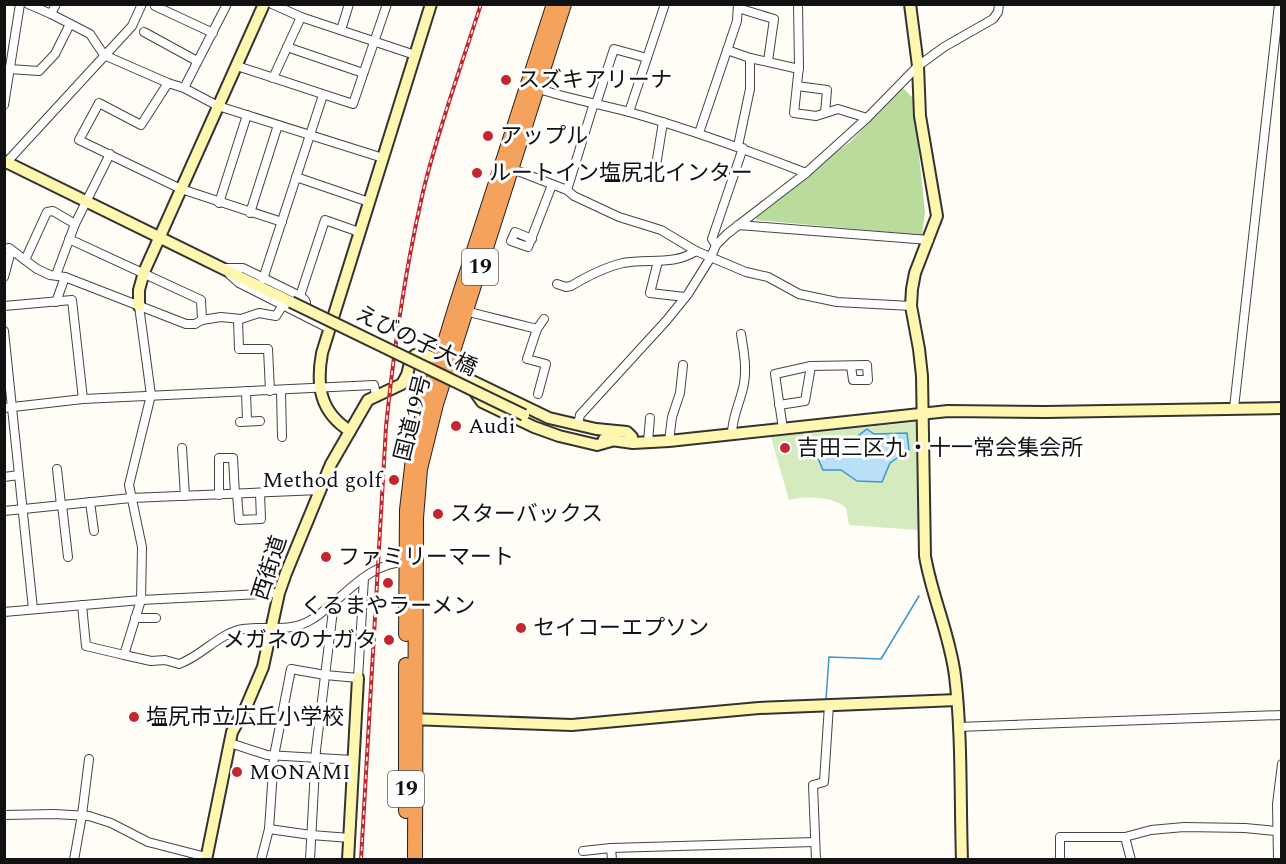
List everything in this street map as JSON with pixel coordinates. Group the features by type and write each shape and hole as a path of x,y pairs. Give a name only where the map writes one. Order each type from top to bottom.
{"highway":[{"name":"国道19号","path":"405,860 419,484 444,362 532,88 554,4"},
{"name":"国道19号","path":"532,88 564,4"},
{"name":"国道19号","path":"415,860 406,562 411,466 415,441 465,311 507,167"}],"street":[{"path":"5,102 20,4"},
{"path":"28,4 90,34 104,55 184,88 218,106 383,158"},
{"path":"51,14 56,4"},
{"path":"6,162 132,26 142,4"},
{"path":"184,88 227,4"},
{"path":"124,655 141,600 142,547 129,485 151,395 139,306 139,290 144,272 264,4"},
{"path":"272,4 301,17 415,55"},
{"path":"341,30 349,4"},
{"path":"237,66 353,104 387,4"},
{"path":"350,431 339,424 328,412 320,388 320,361 328,328 431,4"},
{"path":"629,112 665,4"},
{"path":"798,4 799,69 794,113 816,116 838,108 867,118"},
{"path":"910,4 918,66 920,116 936,216 915,273 911,306 919,348 923,414 925,556 950,651 957,700 962,860"},
{"path":"578,424 579,415 666,321 685,297 711,257 716,245 738,225 806,173 867,118 918,66 944,47 993,20 998,12 999,4"},
{"path":"1234,408 1280,4"},
{"path":"155,6 213,33"},
{"path":"699,133 737,21 738,7 774,20 768,61"},
{"path":"273,78 301,17"},
{"path":"9,69 39,71 55,54 70,24"},
{"path":"144,32 197,61"},
{"path":"287,47 363,73"},
{"path":"567,190 614,49 647,58"},
{"path":"726,50 799,69"},
{"path":"716,245 712,239 740,147 750,89 750,58"},
{"path":"168,83 141,125 99,103 80,140 181,189 282,222"},
{"path":"798,86 827,90 825,113"},
{"path":"532,88 629,112 699,133 806,173"},
{"path":"263,279 323,95"},
{"path":"219,203 247,115"},
{"path":"654,178 663,122"},
{"path":"250,213 278,125"},
{"path":"57,302 60,276 69,239 110,154"},
{"name":"えびの子大橋","path":"6,162 524,415 558,429 611,441"},
{"path":"507,167 567,190 574,196 619,217 661,230 696,251 746,272 768,277 799,294 837,302 911,306"},
{"path":"296,177 369,202"},
{"path":"532,239 552,185"},
{"path":"25,260 47,212 53,211 75,224"},
{"path":"4,277 8,250 37,269 51,275 60,276 186,324 221,317 238,319 259,313 276,316 291,301 325,220 359,232"},
{"path":"738,225 928,240"},
{"path":"69,239 201,300 202,320"},
{"path":"557,284 571,286 620,263 678,260 696,251"},
{"path":"658,261 650,293 685,297"},
{"path":"223,268 243,268 263,279 291,301 304,316 328,328"},
{"path":"291,301 305,299 307,304 304,316"},
{"path":"4,306 72,300 83,399"},
{"path":"465,311 537,329"},
{"path":"238,319 239,349 268,348 270,391"},
{"path":"538,394 546,364 528,359 537,329 544,319"},
{"path":"4,331 9,408 19,475 33,609"},
{"path":"732,434 732,423 743,390 746,363 741,333"},
{"name":"西街道","path":"206,858 232,732 256,685 272,629 279,593 331,464 368,400 402,384 415,355 423,354 444,362"},
{"path":"444,362 467,379 549,418 596,429 627,432 632,437 633,443"},
{"path":"669,441 672,417 680,393 683,365"},
{"path":"783,429 775,374 811,366 851,366"},
{"path":"779,405 805,401 811,366"},
{"path":"467,379 482,402 534,427 597,445 611,441 633,443 669,441 948,411 1046,412 1281,408"},
{"path":"9,408 83,399 374,385 376,395"},
{"path":"281,390 282,437"},
{"path":"246,391 244,421 260,421"},
{"path":"648,442 650,418"},
{"path":"182,448 185,496"},
{"path":"219,495 219,458 233,458 239,520 261,519 260,493"},
{"path":"57,469 68,557"},
{"path":"4,477 19,475"},
{"path":"4,511 131,498 320,490"},
{"path":"90,502 93,531"},
{"path":"82,605 86,646 151,661 165,660 179,664 240,629 294,628 305,624 364,578 378,570 406,562"},
{"path":"348,860 364,578"},
{"path":"4,612 141,600 279,593"},
{"path":"310,860 316,758 334,602"},
{"path":"135,618 156,618"},
{"path":"261,860 269,829 274,756 291,669 358,678"},
{"path":"411,719 572,725 717,711 957,700"},
{"path":"816,860 813,785 824,782 829,705"},
{"path":"958,727 1281,715"},
{"path":"230,743 274,756 353,760"},
{"path":"74,860 89,759"},
{"path":"1278,860 1280,840 1276,831 1281,764"},
{"path":"4,815 82,815 111,823 148,842 206,858"},
{"path":"1060,860 1060,837 1125,837 1151,830 1184,827 1276,831"},
{"path":"269,829 350,838"},
{"path":"1125,837 1131,860"},
{"path":"583,851 611,848 815,842"},
{"path":"611,848 612,860"}],"green space":[{"path":"903,88 913,98 925,212 922,235 756,220 757,211 850,142"},
{"path":"915,422 920,425 917,530 849,525 846,508 834,501 811,498 789,500 771,437"}],"water":[{"path":"867,429 874,434 907,433 909,450 890,463 882,482 857,481 841,470 823,470 813,447 816,442 855,438"}],"waterway":[{"path":"826,699 829,657 881,659 919,596"}],"railway":[{"path":"361,860 386,427 396,338 405,280 429,168 481,4"}],"place":[{"name":"スズキアリーナ","path":"506,80"},
{"name":"アップル","path":"488,136"},
{"name":"ルートイン塩尻北インター","path":"477,173"},
{"name":"Audi","path":"456,426"},
{"name":"吉田三区九・十一常会集会所","path":"785,448"},
{"name":"Method golf","path":"394,480"},
{"name":"スターバックス","path":"438,514"},
{"name":"ファミリーマート","path":"326,557"},
{"name":"くるまやラーメン","path":"388,583"},
{"name":"セイコーエプソン","path":"521,628"},
{"name":"メガネのナガタ","path":"389,640"},
{"name":"塩尻市立広丘小学校","path":"134,717"},
{"name":"MONAMI","path":"237,772"}]}
